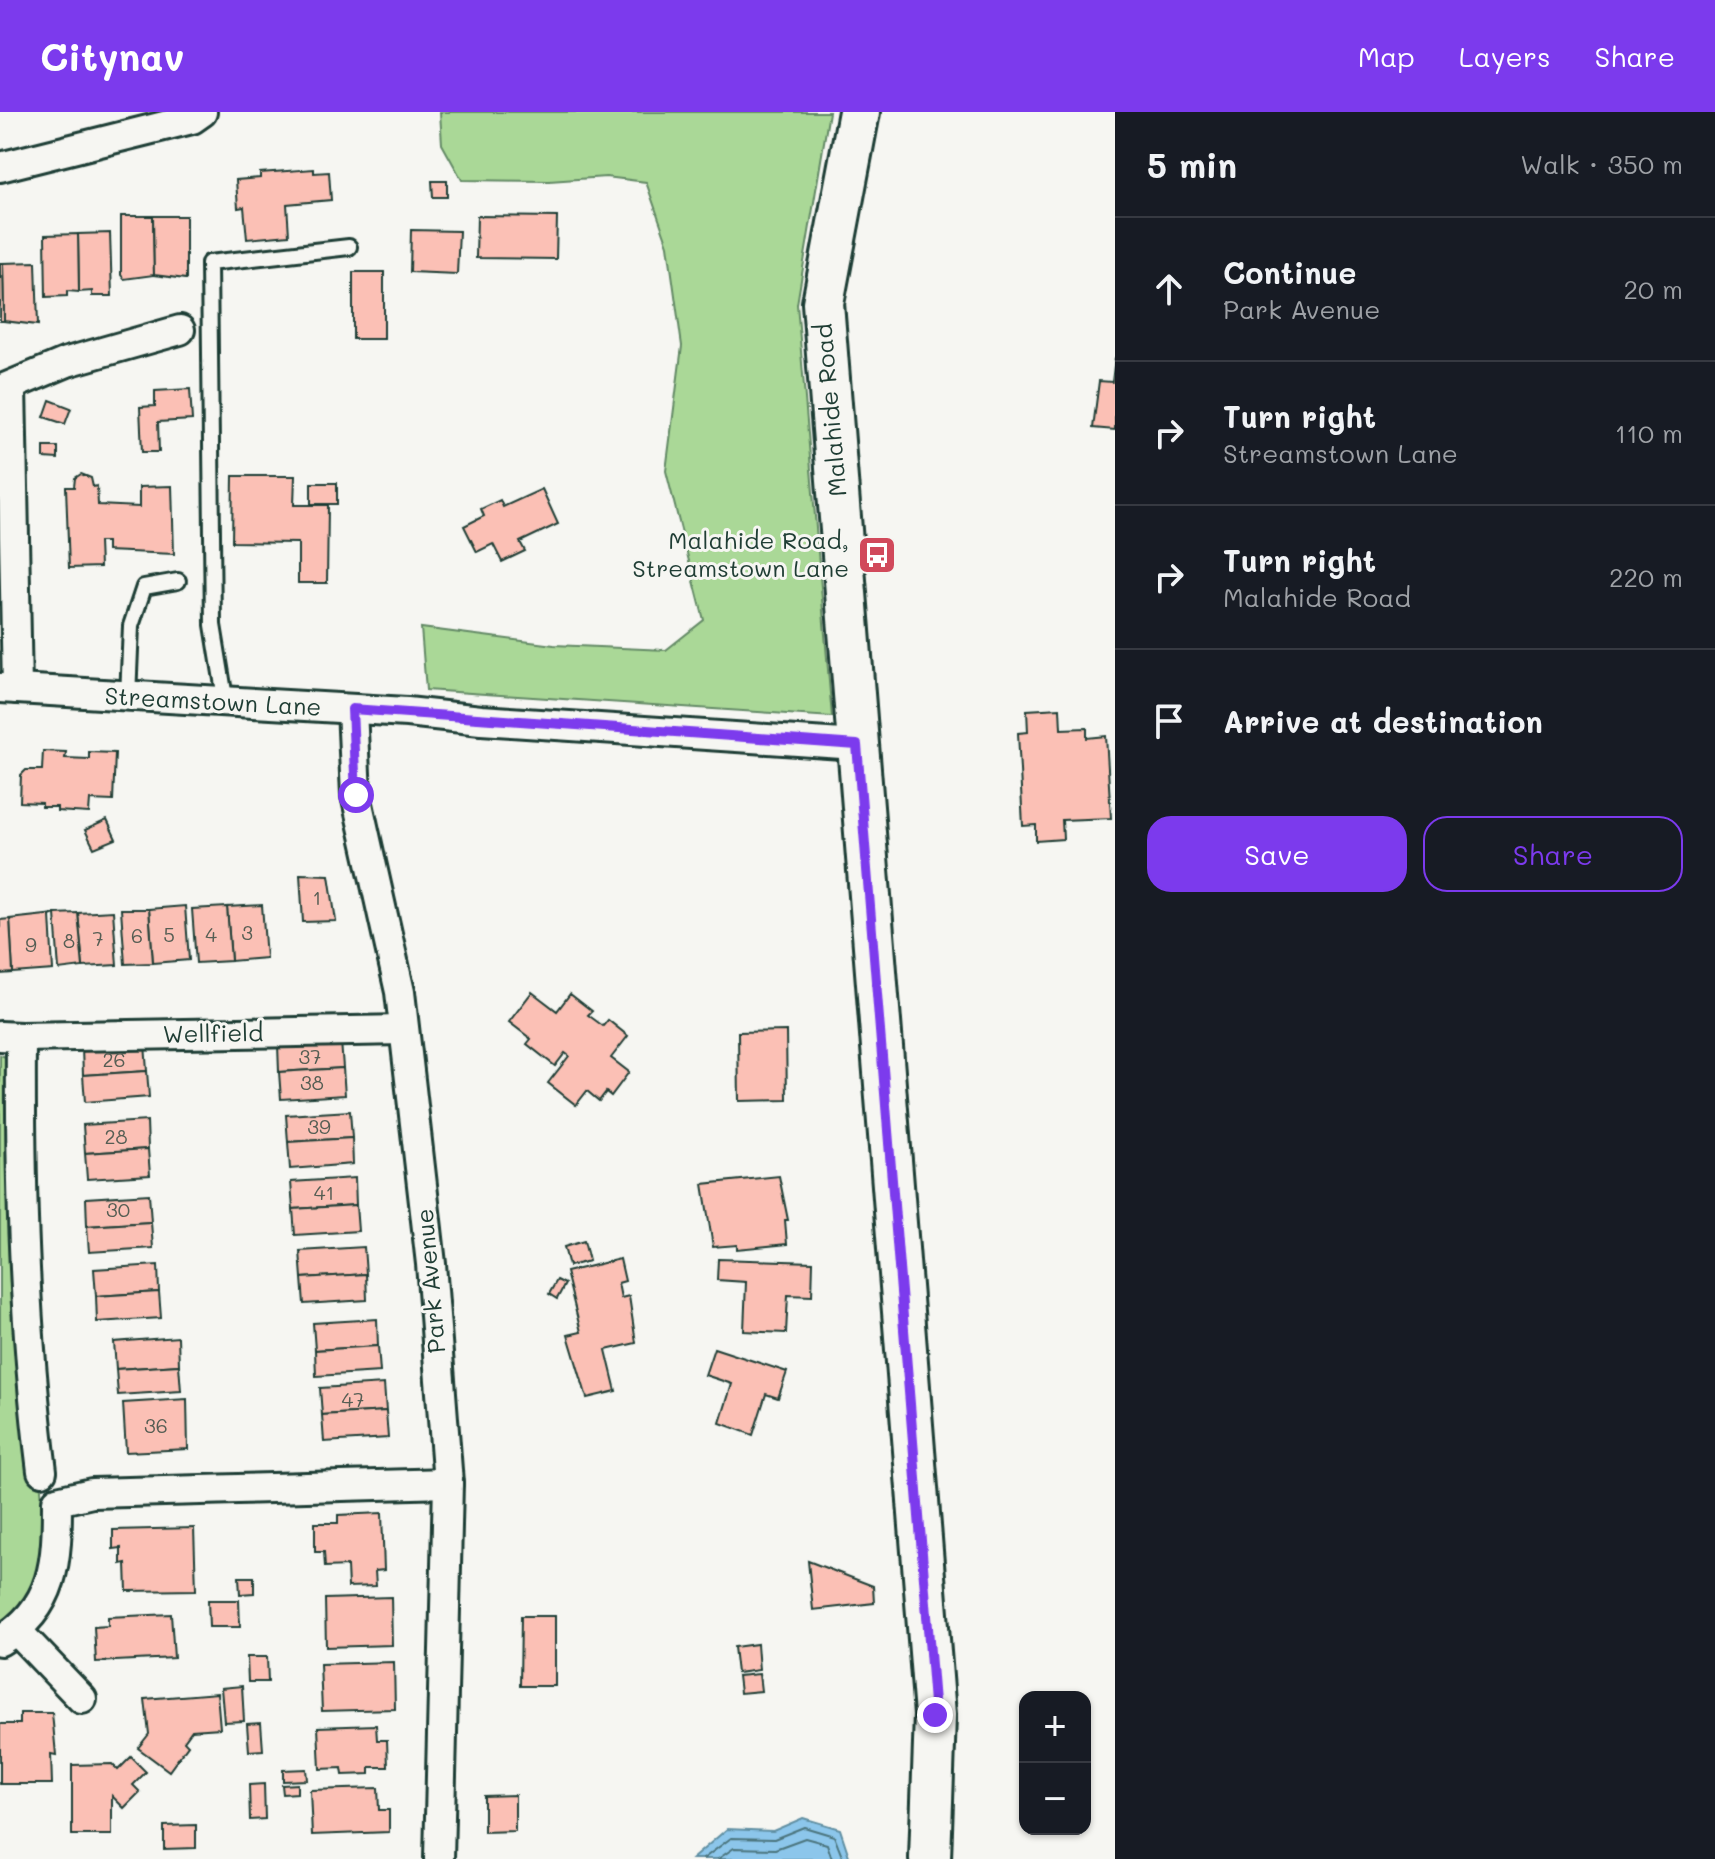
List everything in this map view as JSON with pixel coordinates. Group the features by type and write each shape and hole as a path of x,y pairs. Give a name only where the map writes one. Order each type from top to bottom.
{"main road":[{"name":"Malahide Road","path":"859,112 823,303 935,1715 930,1859"}],"street":[{"path":"0,167 192,119 202,112"},
{"path":"8,689 6,388 67,362 180,330"},
{"name":"Streamstown Lane","path":"8,689 352,709 857,745"},
{"name":"Park Avenue","path":"352,709 356,795 400,992 431,1264 448,1483 440,1858"},
{"name":"Wellfield","path":"42,1471 31,1382 10,1037 404,1030"},
{"path":"82,1699 8,1636 53,1578 57,1501 92,1493 448,1483"}],"lane":[{"path":"226,704 213,625 209,263 349,247"},
{"path":"128,698 131,626 144,587 178,581"}],"green space":[{"path":"440,112 829,112 797,304 832,717 426,690 421,628 554,645 666,650 704,620 666,471 682,346 668,245 646,182 606,177 549,181 462,180 442,144"},
{"path":"0,1055 14,1060 19,1318 43,1507 43,1532 40,1565 30,1596 17,1613 0,1624"}],"water":[{"path":"803,1818 840,1829 850,1859 692,1859 727,1829 773,1831"}],"building":[{"path":"314,169 314,173 329,172 331,200 287,204 289,235 247,239 244,207 238,208 236,180 260,178 260,173"},
{"path":"432,181 447,181 447,197 433,197"},
{"path":"121,216 153,216 154,275 124,279 121,275"},
{"path":"153,216 186,216 186,279 154,275"},
{"path":"477,216 557,217 556,259 476,258"},
{"path":"411,230 459,231 457,274 410,272"},
{"path":"110,233 112,296 92,296 92,291 79,292 78,234"},
{"path":"78,234 79,292 67,291 67,296 46,297 45,235"},
{"path":"36,262 38,325 4,321 3,263"},
{"path":"0,263 3,263 4,321 0,321"},
{"path":"353,272 384,272 384,339 353,339"},
{"path":"1115,357 1115,430 1093,428 1099,381 1112,382"},
{"path":"190,389 192,420 158,422 159,452 142,452 140,407 155,406 155,391"},
{"path":"50,400 71,408 65,424 44,417"},
{"path":"44,447 58,447 58,459 44,458"},
{"path":"81,474 91,478 93,487 97,486 98,505 139,507 139,487 172,486 174,554 107,551 107,542 99,542 100,567 69,568 66,487 74,487 75,478"},
{"path":"233,476 295,476 294,505 328,505 327,583 298,583 298,543 232,542"},
{"path":"311,483 337,483 337,504 311,504"},
{"path":"542,489 558,524 520,542 525,551 502,562 493,544 477,552 464,526 484,516 481,509 500,500 503,507"},
{"path":"1060,708 1061,729 1087,728 1087,738 1106,736 1111,818 1062,820 1063,839 1036,841 1036,825 1023,826 1018,733 1028,732 1027,710"},
{"path":"43,751 66,752 65,758 89,759 89,752 115,753 113,801 90,800 89,813 57,811 57,807 42,807 42,803 20,802 21,775 26,770 42,770"},
{"path":"107,820 116,839 94,848 85,830"},
{"path":"300,874 329,875 336,921 303,922"},
{"path":"262,905 266,958 231,961 227,907"},
{"path":"185,906 189,960 153,963 149,909"},
{"path":"227,907 231,961 196,963 192,909"},
{"path":"121,909 149,909 153,963 125,964"},
{"path":"113,911 117,965 83,967 78,913"},
{"path":"78,913 83,967 59,970 55,914"},
{"path":"55,914 50,916 53,970 13,973 10,919"},
{"path":"10,919 13,973 0,974 0,920"},
{"path":"532,992 557,1011 570,994 592,1011 588,1015 603,1026 608,1020 628,1036 611,1058 629,1072 611,1096 606,1092 599,1101 587,1091 576,1105 548,1083 569,1056 565,1053 555,1066 527,1044 531,1039 509,1022"},
{"path":"786,1031 787,1100 739,1101 738,1032"},
{"path":"341,1041 343,1068 279,1072 278,1045"},
{"path":"145,1044 147,1071 83,1075 82,1048"},
{"path":"343,1068 345,1095 281,1099 279,1072"},
{"path":"147,1071 149,1097 85,1102 83,1075"},
{"path":"350,1111 352,1138 288,1142 286,1115"},
{"path":"147,1121 148,1149 85,1153 83,1125"},
{"path":"352,1138 353,1164 290,1169 288,1142"},
{"path":"148,1149 150,1175 87,1179 85,1153"},
{"path":"779,1176 788,1220 785,1220 787,1244 737,1249 737,1245 713,1247 703,1184"},
{"path":"355,1178 356,1205 293,1209 291,1182"},
{"path":"149,1194 151,1222 87,1226 86,1198"},
{"path":"356,1205 358,1231 295,1235 293,1209"},
{"path":"151,1222 153,1248 89,1252 87,1226"},
{"path":"584,1241 589,1261 569,1266 564,1247"},
{"path":"364,1247 366,1274 302,1278 300,1251"},
{"path":"620,1259 625,1281 618,1283 621,1298 629,1296 636,1343 606,1350 616,1391 587,1398 568,1335 581,1332 566,1272"},
{"path":"718,1259 813,1262 812,1296 788,1295 786,1333 744,1331 746,1282 717,1280"},
{"path":"158,1265 159,1292 96,1296 94,1269"},
{"path":"366,1274 367,1300 304,1304 302,1278"},
{"path":"557,1280 565,1284 557,1299 549,1294"},
{"path":"159,1292 161,1318 97,1322 96,1296"},
{"path":"377,1319 378,1346 315,1350 313,1323"},
{"path":"178,1337 179,1365 116,1369 114,1342"},
{"path":"378,1346 380,1372 316,1376 315,1350"},
{"path":"714,1348 787,1372 778,1398 766,1394 753,1435 720,1423 732,1384 705,1375"},
{"path":"179,1365 181,1391 118,1395 116,1369"},
{"path":"384,1384 386,1411 322,1415 320,1388"},
{"path":"187,1399 188,1449 126,1452 123,1403"},
{"path":"386,1411 388,1438 324,1442 322,1415"},
{"path":"382,1513 384,1570 375,1571 376,1586 348,1587 347,1566 325,1567 324,1552 315,1552 315,1523 338,1523 338,1515"},
{"path":"194,1528 196,1590 127,1591 126,1563 121,1564 121,1548 113,1549 113,1530"},
{"path":"808,1561 873,1586 874,1603 813,1610"},
{"path":"239,1577 254,1577 254,1593 240,1594"},
{"path":"391,1597 392,1645 326,1647 325,1599"},
{"path":"208,1600 239,1600 240,1627 209,1627"},
{"path":"171,1614 174,1658 96,1662 94,1627 108,1626 108,1617"},
{"path":"521,1616 555,1616 555,1686 520,1686"},
{"path":"757,1644 759,1670 737,1673 734,1647"},
{"path":"247,1657 267,1657 268,1682 248,1682"},
{"path":"394,1662 395,1709 322,1711 320,1664"},
{"path":"759,1674 761,1691 740,1693 738,1676"},
{"path":"242,1686 244,1721 224,1722 221,1688"},
{"path":"217,1693 220,1728 192,1730 184,1741 188,1745 169,1771 138,1748 149,1734 145,1699"},
{"path":"20,1713 52,1713 56,1755 51,1754 52,1784 0,1784 0,1724 20,1724"},
{"path":"261,1723 263,1750 249,1751 247,1724"},
{"path":"376,1725 377,1740 387,1740 388,1767 370,1767 370,1774 343,1775 342,1768 320,1769 318,1727"},
{"path":"131,1757 146,1772 133,1785 140,1792 124,1808 112,1796 112,1835 72,1835 72,1765 112,1764 118,1770"},
{"path":"306,1769 307,1780 283,1781 283,1770"},
{"path":"264,1784 265,1819 250,1820 249,1785"},
{"path":"297,1784 297,1793 283,1794 282,1785"},
{"path":"378,1788 379,1810 389,1810 389,1832 312,1835 310,1790"},
{"path":"515,1795 515,1831 484,1832 484,1796"},
{"path":"196,1825 196,1848 164,1849 164,1826"}],"place":[{"name":"Malahide Road, Streamstown Lane","path":"877,555"}],"route":[{"path":"356,795 352,709 857,745 935,1715"}]}
